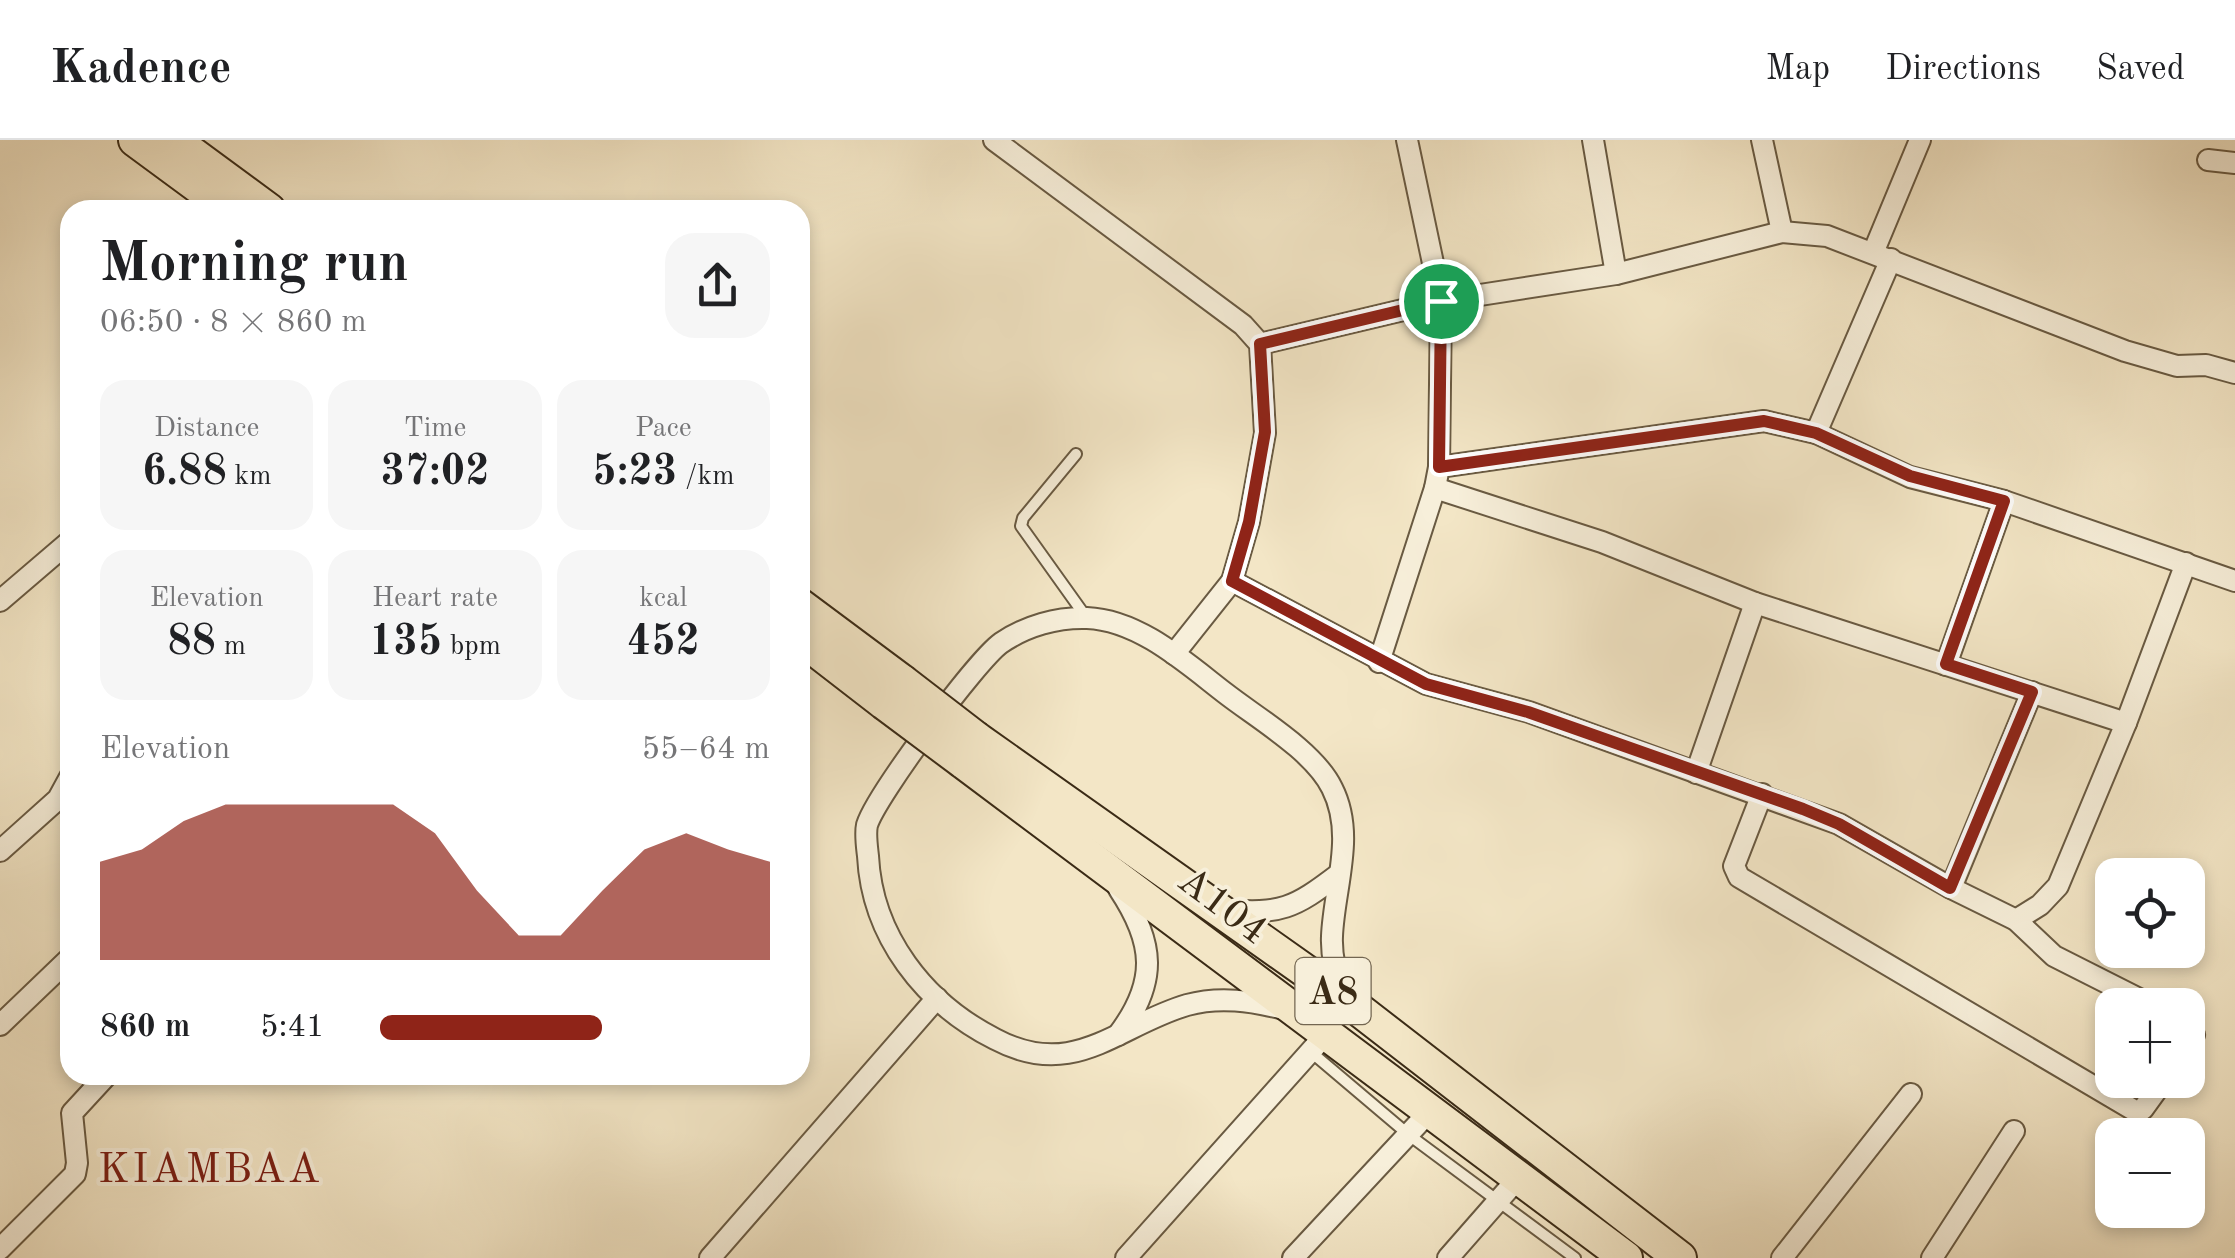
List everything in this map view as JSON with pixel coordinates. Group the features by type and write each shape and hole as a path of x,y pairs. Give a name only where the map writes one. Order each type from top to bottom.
{"highway":[{"path":"135,140 216,200"},
{"path":"174,140 255,200"},
{"name":"A8","path":"810,614 893,692 970,750 1217,909 1345,999 1680,1258"},
{"name":"A8","path":"810,644 893,692"},
{"name":"A104","path":"970,750 1105,868 1300,1013 1318,1042 1420,1123 1510,1189 1626,1258"}],"street":[{"path":"994,140 1243,325 1260,344 1265,432 1249,522 1232,581 1174,654"},
{"path":"1379,662 1437,478 1441,301 1406,140"},
{"path":"1593,140 1616,274"},
{"path":"1762,140 1782,232"},
{"path":"1816,433 1920,140"},
{"path":"2208,160 2235,163"},
{"path":"1260,344 1441,301 1616,274 1782,232 1827,236 2125,351 2176,366 2206,365 2235,372"},
{"path":"1437,478 1764,421 1816,433 1910,476 2004,501 2235,581"},
{"path":"1437,478 1755,602 2126,723"},
{"path":"1946,664 2004,501"},
{"path":"0,601 60,550"},
{"path":"2016,920 2058,886 2126,723 2186,563"},
{"path":"1232,581 1426,684 1528,712 1839,824 1950,888 2016,920 2054,956 2117,988"},
{"path":"1696,772 1755,602"},
{"path":"1300,1013 1222,999 1186,1006 1079,1052 1024,1052 970,1024 937,998 903,960 879,915 870,887 866,826 916,746 999,644 1043,622 1086,618 1130,629 1174,654 1324,775 1339,805 1344,828 1332,956 1345,999"},
{"path":"1950,888 2032,692"},
{"path":"0,851 60,794"},
{"path":"1762,794 1734,866 1738,878 2095,1087"},
{"path":"1105,868 1139,922 1148,948 1139,1003 1116,1037"},
{"path":"1217,909 1263,912 1298,904 1339,874"},
{"path":"0,1025 60,968"},
{"path":"710,1258 937,998"},
{"path":"1126,1258 1318,1042"},
{"path":"0,1249 74,1174 77,1163 72,1113 98,1085"},
{"path":"1782,1258 1910,1094"},
{"path":"2113,1098 2137,1112 2152,1098"},
{"path":"1293,1258 1420,1123"},
{"path":"1932,1258 2014,1131"},
{"path":"1448,1258 1510,1189"}],"lane":[{"path":"1076,454 1022,518 1020,526 1086,618"},
{"path":"1510,1189 1575,1258"}],"district":[{"name":"KIAMBAA","path":"210,1167"}],"route":[{"path":"1441,301 1439,467 1764,421 1816,433 1910,476 2004,501 1946,664 2032,692 1950,888 1839,824 1803,809 1528,712 1402,674 1232,581 1249,522 1265,432 1260,344 1441,301"}]}
